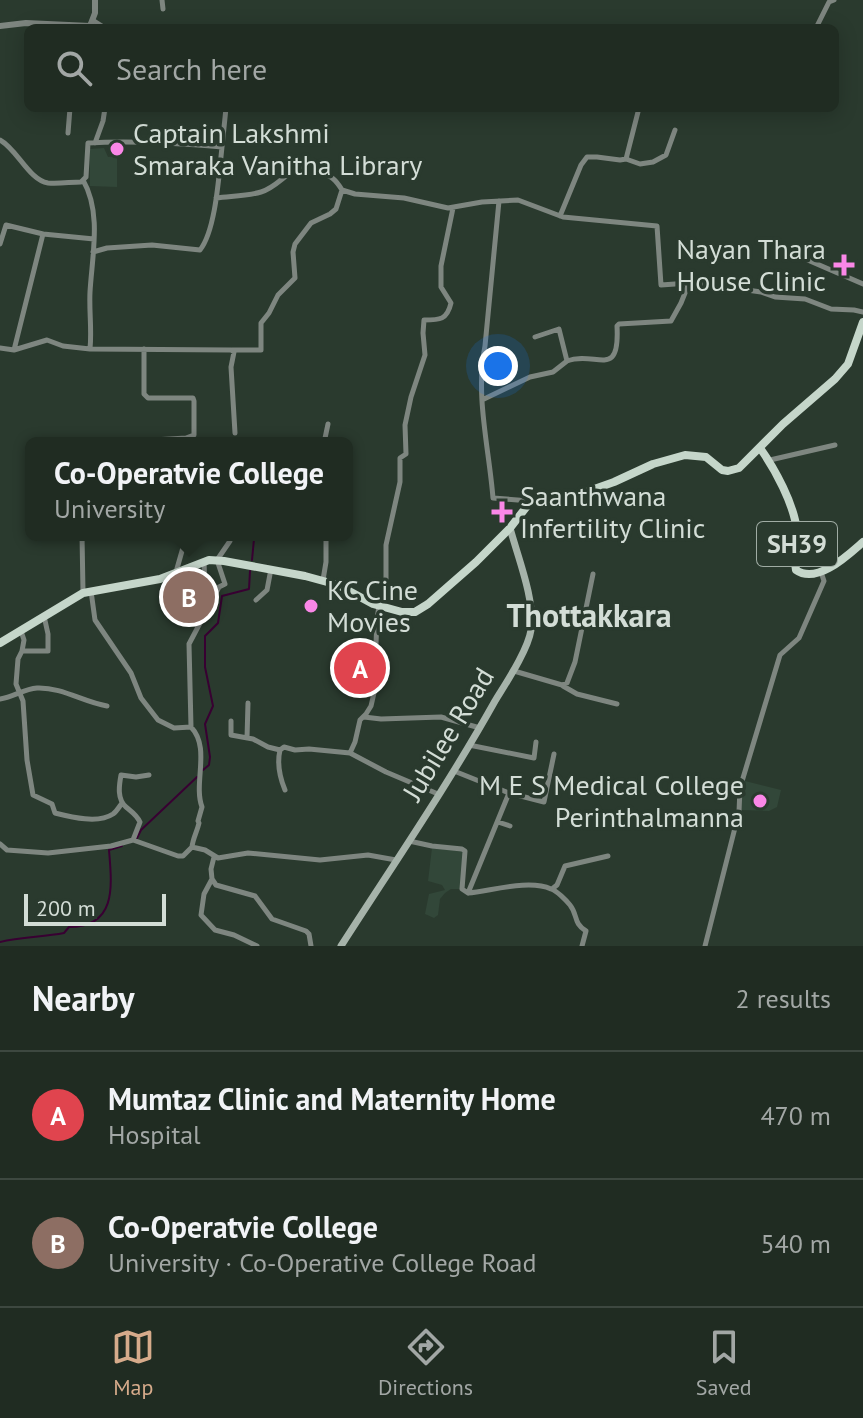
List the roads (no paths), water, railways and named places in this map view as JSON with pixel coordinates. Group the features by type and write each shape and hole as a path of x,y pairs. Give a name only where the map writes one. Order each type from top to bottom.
{"main road":[{"path":"0,643 87,592 152,581 204,561 271,568 338,585 379,606 409,613 422,609 476,562 510,528 531,501 583,493 653,464 685,455 706,457 722,470 739,468 841,373 848,364 863,322"},
{"name":"SH39","path":"760,448 770,460 794,518 796,570 801,574 821,571 836,564 863,542"},
{"name":"Jubilee Road","path":"341,946 454,771 513,670 530,634 529,600 510,528"}],"street":[{"path":"92,24 95,0"},
{"path":"162,0 163,9"},
{"path":"818,24 829,2 834,0"},
{"path":"94,21 99,24"},
{"path":"0,26 42,24"},
{"path":"68,133 70,112"},
{"path":"95,143 104,112"},
{"path":"93,252 152,245 200,250 207,241 216,198 226,112"},
{"path":"626,159 638,112"},
{"path":"560,216 587,157 626,159 640,164 660,160 666,155 675,130"},
{"path":"0,140 34,175 50,183 81,182 86,177 88,143 164,142 222,147"},
{"path":"216,198 261,192 297,168 311,168 335,178 342,190 355,194 404,198 453,208 518,200 560,216 657,226 661,285 689,283 761,292 775,297 805,299 831,309 863,312"},
{"path":"83,180 90,196 94,239 90,349"},
{"path":"0,348 14,350 47,340 63,346 90,349 261,350 261,323 278,295 295,278 295,244 311,223 336,209 342,190"},
{"path":"499,201 480,369 484,422 493,498 531,501"},
{"path":"350,753 360,720 371,706 374,693 379,606 386,595 386,545 400,482 400,458 406,454 405,425 425,355 424,320 443,318 449,312 451,303 441,287 441,266 453,208"},
{"path":"0,244 6,225 43,234 94,239"},
{"path":"14,350 43,234"},
{"path":"787,251 863,284"},
{"path":"483,400 530,377 553,372 575,358 607,361 612,358 617,346 619,324 671,321 689,283"},
{"path":"535,337 559,329 567,361"},
{"path":"144,349 144,394 148,398 191,396 194,401 192,437"},
{"path":"231,350 234,352 231,367 235,433"},
{"path":"325,437 328,424"},
{"path":"770,460 835,445"},
{"path":"83,541 87,592 95,620 131,673 141,698 158,720 174,728 191,727"},
{"path":"175,573 183,541"},
{"path":"0,844 7,850 48,853 111,846 133,840 178,856 183,856 192,847 202,807 198,798 200,747 191,727 189,644 219,587 225,584 217,560 230,541"},
{"path":"323,580 326,541"},
{"path":"201,593 205,587 204,561"},
{"path":"256,600 267,590 271,568"},
{"path":"705,946 739,812 740,788 780,655 799,638 824,581 821,571"},
{"path":"562,685 567,683 575,662 593,574"},
{"path":"22,651 48,651 44,616"},
{"path":"21,630 24,640 18,659 16,684 23,701 27,767 33,795 52,804 55,813 80,818 97,819 113,814 122,803"},
{"path":"513,670 562,685 577,694 617,704"},
{"path":"0,699 31,689 49,689 107,706"},
{"path":"247,738 248,703"},
{"path":"363,716 381,719 441,717 480,728"},
{"path":"231,721 231,735 259,741 280,750 284,747 350,753 438,794"},
{"path":"469,745 534,758 536,742"},
{"path":"280,750 278,759 285,790"},
{"path":"454,771 509,793 544,802 554,754"},
{"path":"133,840 140,822 137,815 122,803 118,792 121,775 149,775"},
{"path":"468,893 509,793"},
{"path":"498,822 510,826"},
{"path":"408,841 465,851 462,889 468,893 533,885 552,889 573,908 579,927 586,931 582,946"},
{"path":"192,847 218,858 248,853 320,860 368,855 396,860"},
{"path":"552,889 565,866 608,856"},
{"path":"214,857 211,869 216,885 255,896 272,919 306,931 311,946"},
{"path":"212,879 204,894 201,915 215,930 257,946"}],"waterway":[{"path":"252,560 254,541"},
{"path":"203,770 209,765 205,724 213,706 205,667 205,636 218,623 222,596 249,589 250,571"},
{"path":"137,838 141,830 197,777"},
{"path":"0,942 64,933 69,927 96,920 108,902 111,877 109,850 122,846"}],"place":[{"name":"Captain Lakshmi Smaraka Vanitha Library","path":"117,149"},
{"name":"Nayan Thara House Clinic","path":"844,265"},
{"name":"Saanthwana Infertility Clinic","path":"502,512"},
{"name":"Co-Operatvie College","path":"189,597"},
{"name":"KC Cine Movies","path":"311,606"},
{"name":"Mumtaz Clinic and Maternity Home","path":"360,668"},
{"name":"M E S Medical College Perinthalmanna","path":"760,801"}],"district":[{"name":"Thottakkara","path":"589,616"}]}
